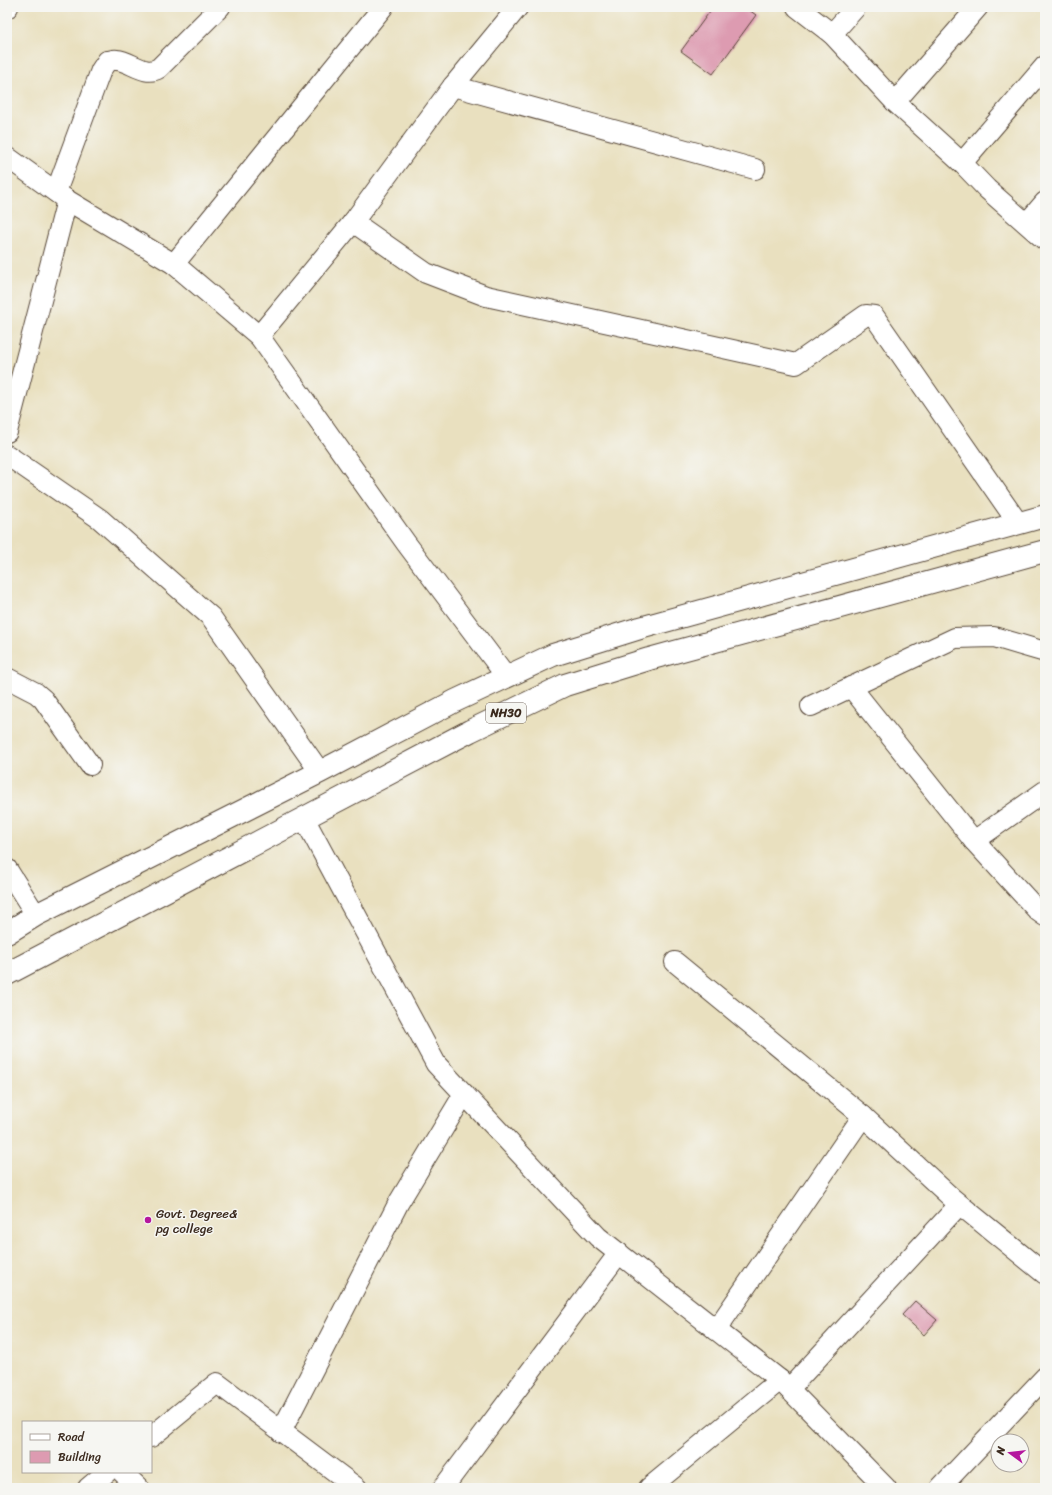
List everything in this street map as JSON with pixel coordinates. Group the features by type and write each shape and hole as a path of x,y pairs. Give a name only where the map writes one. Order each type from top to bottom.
{"highway":[{"name":"NH30","path":"7,933 36,915 320,772 455,701 553,655 640,628 1045,516"},
{"name":"NH30","path":"7,974 470,731 565,685 650,659 1045,550"}],"street":[{"path":"7,432 62,196 101,70 107,61 117,60 149,72 155,71 220,7"},
{"path":"174,264 383,7"},
{"path":"259,336 353,222 453,86 518,7"},
{"path":"797,7 832,34 895,102 962,163 987,189 1045,240"},
{"path":"832,34 856,7"},
{"path":"895,102 978,7"},
{"path":"962,163 1045,66"},
{"path":"453,86 755,169"},
{"path":"7,157 62,196 174,264 259,336 406,544 506,676"},
{"path":"1027,223 1045,202"},
{"path":"353,222 426,273 486,296 796,364 866,315 874,316 1018,523"},
{"path":"7,456 100,519 212,617 320,772"},
{"path":"811,706 955,638 994,637 1045,652"},
{"path":"7,678 36,693 43,699 90,765"},
{"path":"852,687 974,841 1038,911 1045,916"},
{"path":"974,841 1045,791"},
{"path":"304,818 436,1064 598,1237 784,1385 886,1488"},
{"path":"7,869 36,915"},
{"path":"675,962 863,1116 959,1205 1045,1274"},
{"path":"281,1432 399,1202 464,1094"},
{"path":"716,1330 863,1116"},
{"path":"649,1488 784,1385 959,1205"},
{"path":"443,1488 618,1253"},
{"path":"940,1488 1045,1377"},
{"path":"152,1435 216,1383 357,1488"},
{"path":"88,1488 107,1473"},
{"path":"123,1473 139,1488"}],"building":[{"path":"713,7 745,7 756,15 713,74 681,51"},
{"path":"915,1301 937,1320 924,1335 902,1315"}],"place":[{"name":"Govt. Degree& pg college","path":"148,1220"}]}
